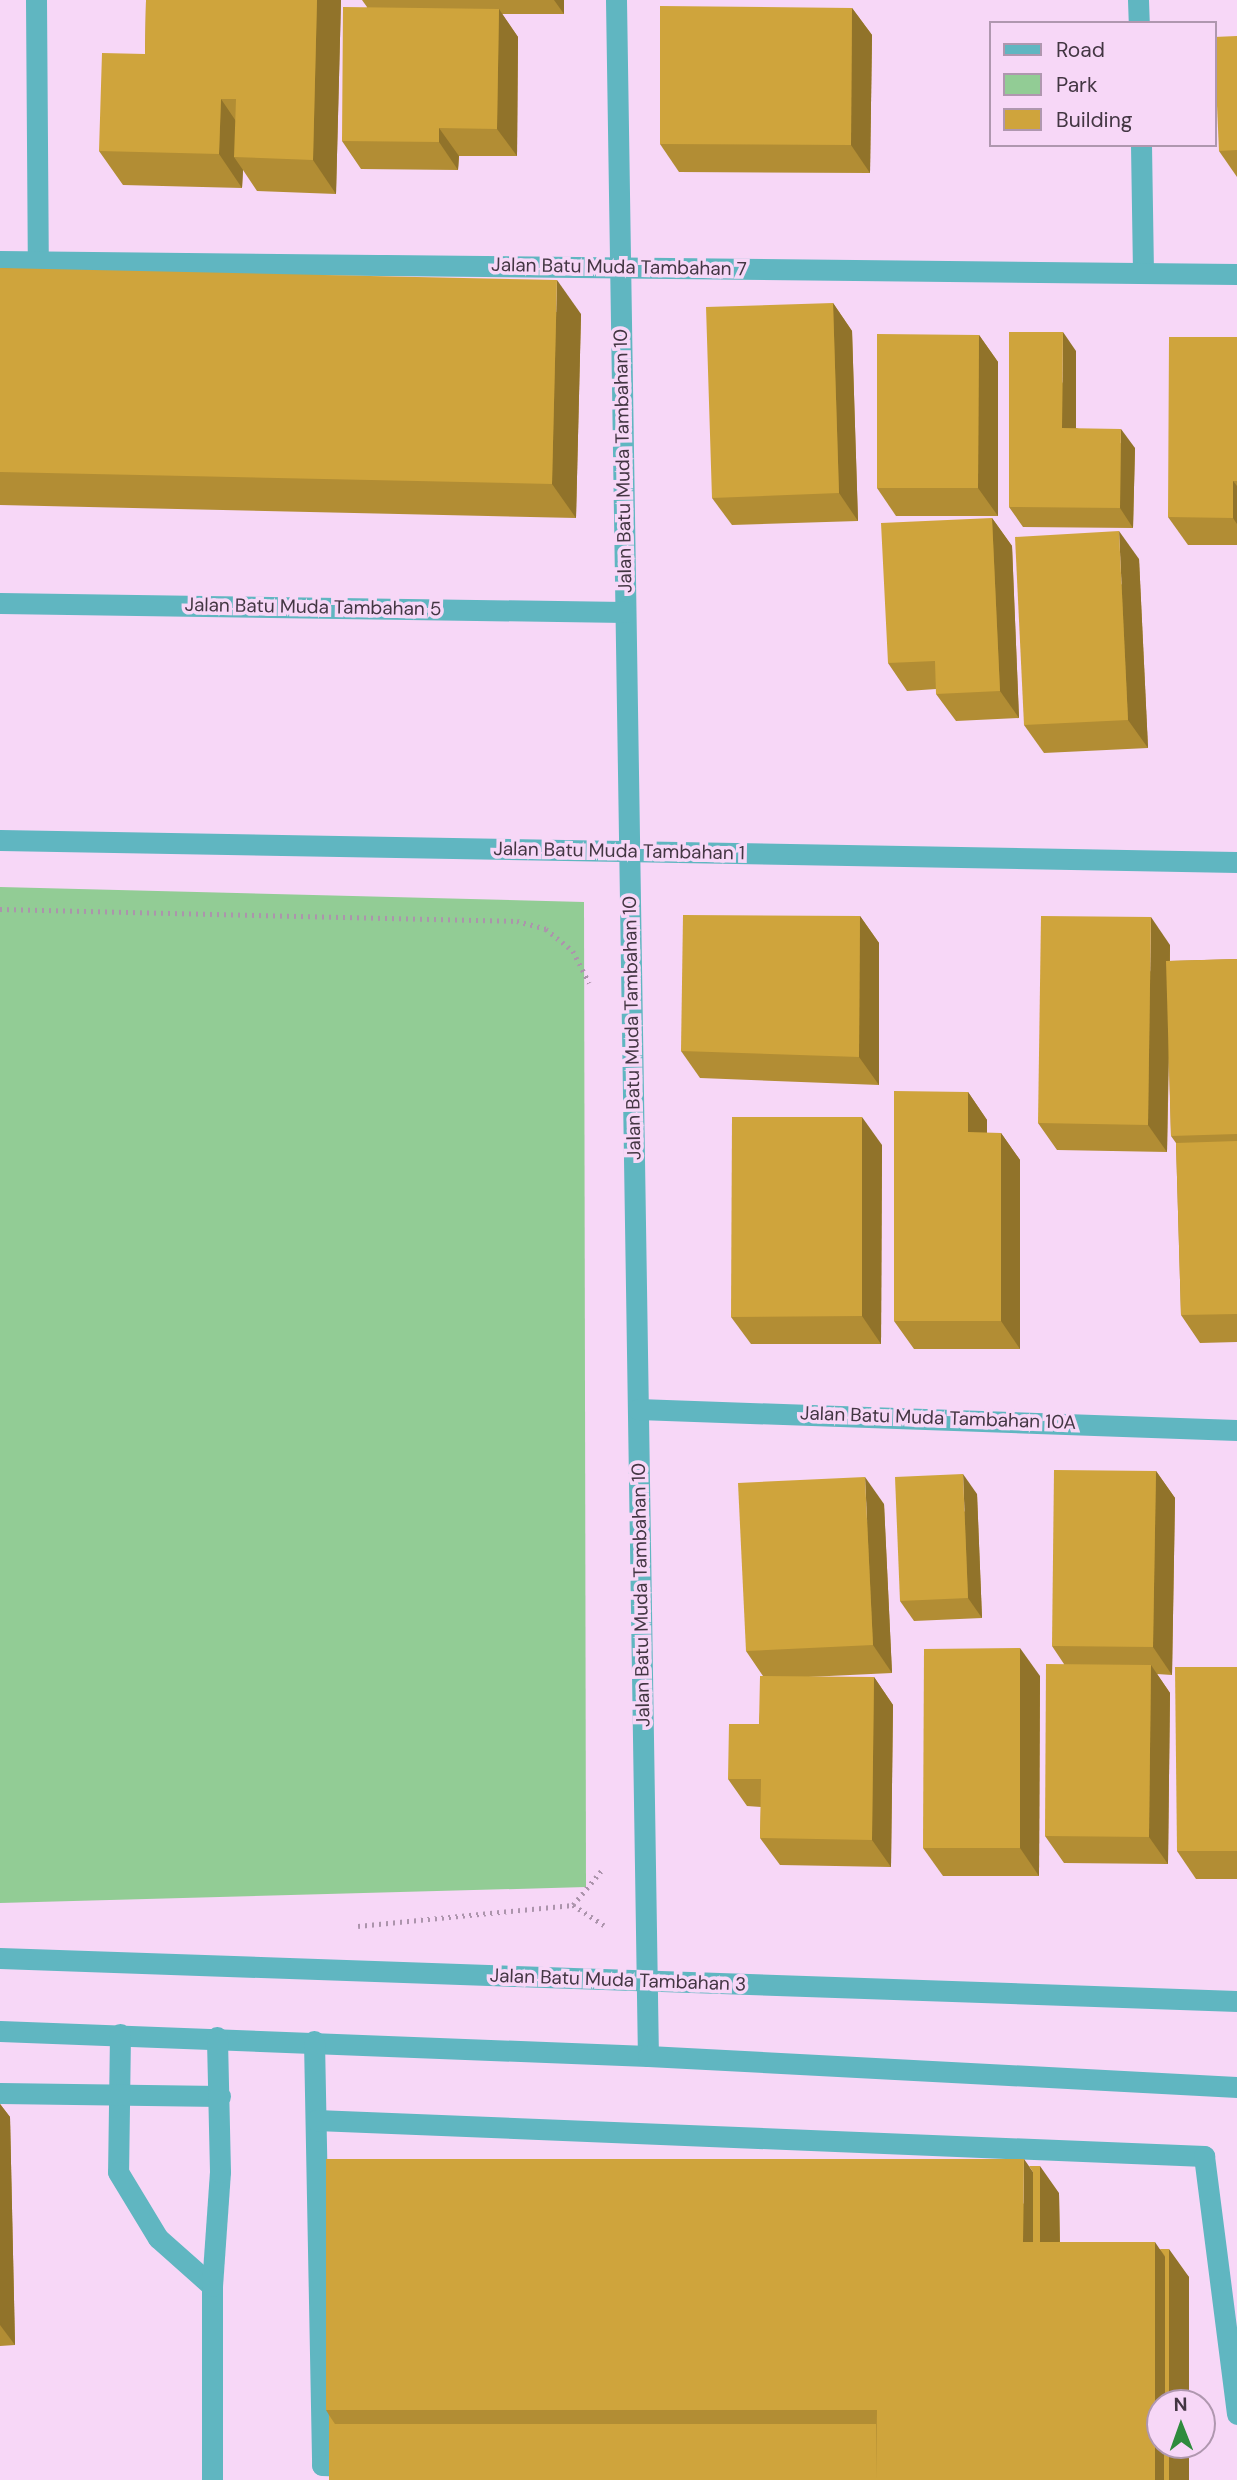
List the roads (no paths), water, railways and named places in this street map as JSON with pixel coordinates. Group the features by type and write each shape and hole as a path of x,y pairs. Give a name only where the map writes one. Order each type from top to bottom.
{"street":[{"path":"36,0 38,261"},
{"name":"Jalan Batu Muda Tambahan 10","path":"616,0 648,2056"},
{"path":"1138,0 1139,21"},
{"path":"1141,147 1143,273"},
{"name":"Jalan Batu Muda Tambahan 7","path":"0,261 1237,274"},
{"name":"Jalan Batu Muda Tambahan 5","path":"0,603 625,612"},
{"name":"Jalan Batu Muda Tambahan 1","path":"0,840 1237,862"},
{"name":"Jalan Batu Muda Tambahan 10A","path":"638,1409 1237,1430"},
{"name":"Jalan Batu Muda Tambahan 3","path":"0,1958 1237,2001"},
{"path":"0,2031 217,2037 648,2056 1237,2087"},
{"path":"120,2034 118,2172 158,2238 212,2286"},
{"path":"212,2480 212,2286 220,2172 217,2037"},
{"path":"314,2041 322,2465 348,2466"},
{"path":"0,2093 220,2096"},
{"path":"316,2120 1204,2156 1237,2414"}]}
